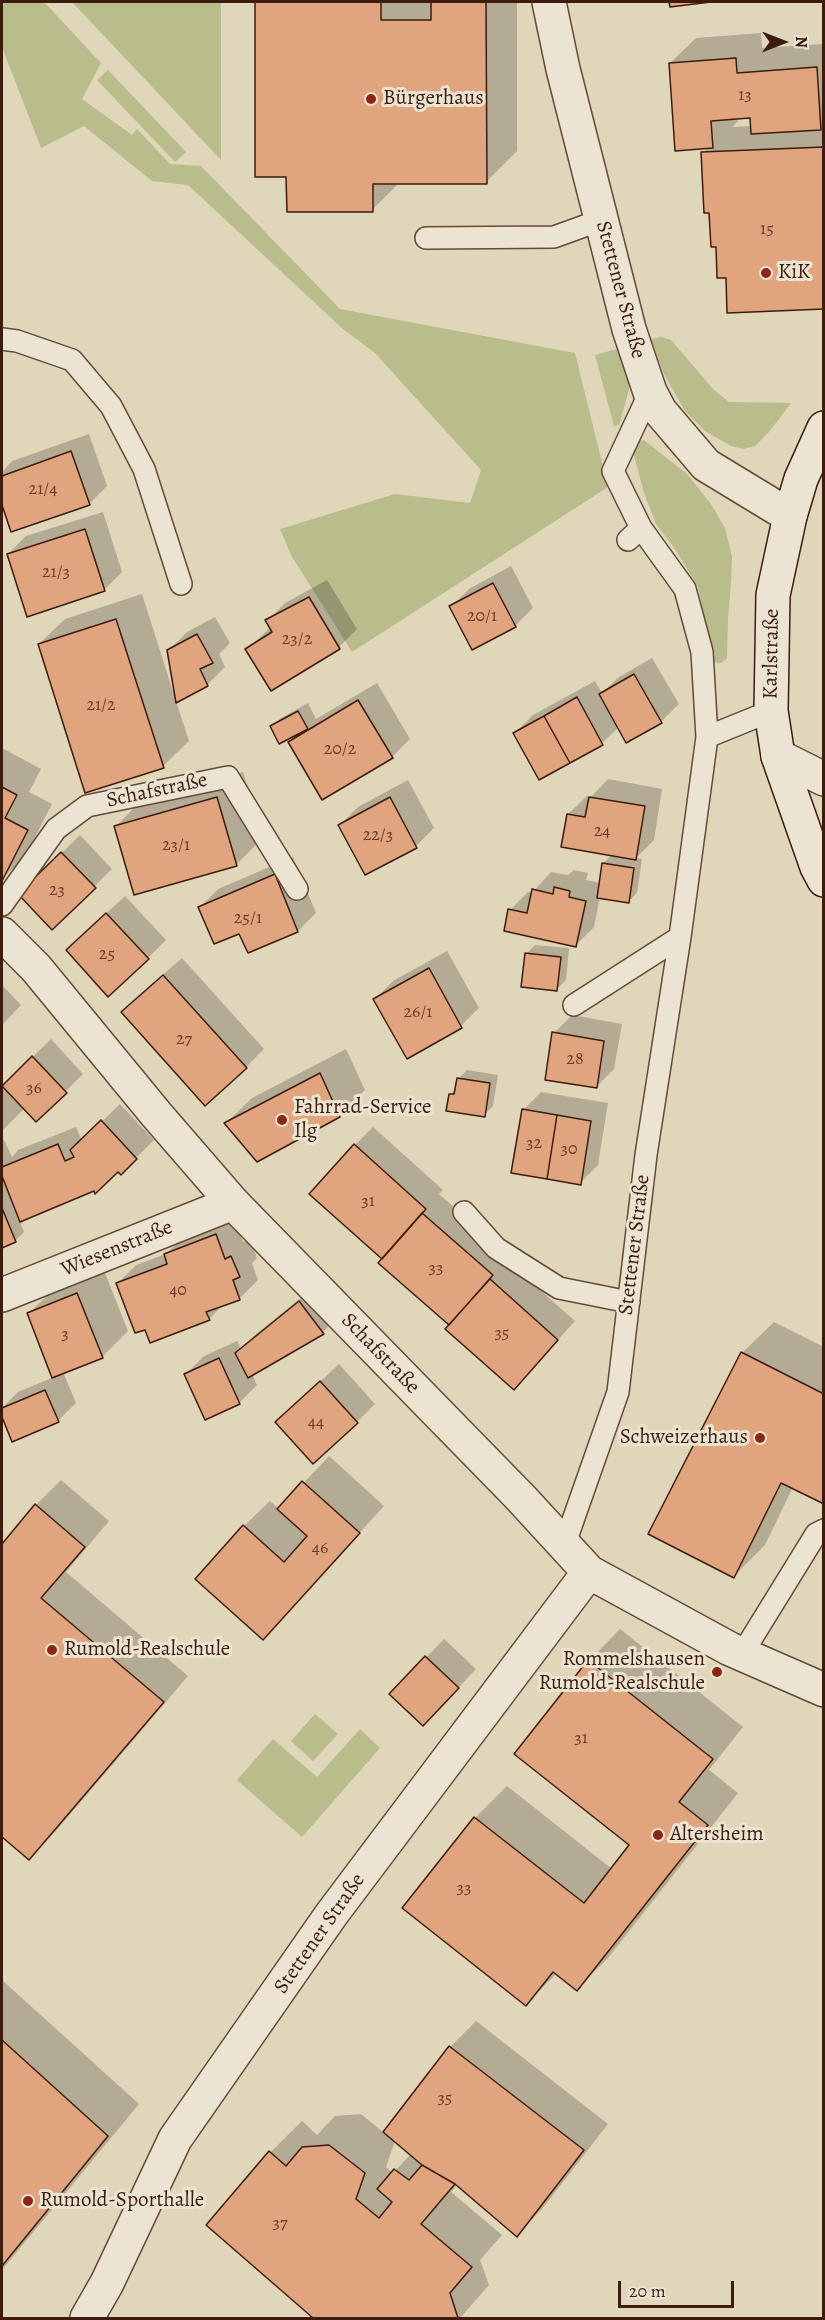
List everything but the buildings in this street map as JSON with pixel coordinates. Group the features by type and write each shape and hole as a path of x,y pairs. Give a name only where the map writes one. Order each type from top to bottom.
{"street":[{"name":"Stettener Straße","path":"549,2 563,69 629,329 650,392 660,411 706,465 790,516"},
{"name":"Karlstraße","path":"824,428 801,479 790,516 773,595 771,711 778,756 817,867 824,880"},
{"path":"778,756 824,778"},
{"name":"Schafstraße","path":"2,934 36,968 233,1203 521,1498 589,1572 742,1654 824,1690"},
{"name":"Wiesenstraße","path":"2,1295 233,1203"},
{"name":"Stettener Straße","path":"87,2319 107,2283 175,2139 331,1915 589,1572"}],"lane":[{"path":"426,238 554,237 601,220"},
{"path":"2,339 17,341 72,360 111,406 144,468 181,584"},
{"name":"Stettener Straße","path":"564,1546 618,1392 646,1155 680,937 707,737 702,652 685,589 634,534 614,471 650,392"},
{"path":"707,737 771,711"},
{"name":"Schafstraße","path":"2,905 56,829 87,806 228,777 297,889"},
{"path":"574,1005 680,937"},
{"path":"464,1212 496,1248 559,1288 629,1302"},
{"path":"742,1654 816,1534 824,1530"}],"green space":[{"path":"2,2 44,2 101,63 82,99 132,135 137,129 170,164 201,166 340,309 575,353 608,487 352,652 291,555 280,529 395,494 470,503 481,470 375,353 343,329 188,185 152,181 84,126 41,148 2,47"},
{"path":"221,2 221,160 73,3"},
{"path":"108,70 186,152 175,162 97,80"},
{"path":"661,337 671,340 714,390 729,402 791,403 755,446 744,449 731,446 705,431 685,411 664,374 651,339"},
{"path":"621,348 630,386 619,425 614,426 595,355"},
{"path":"644,440 687,474 711,504 725,528 732,557 727,658 721,663 714,662 698,587 677,552 656,524 644,493 633,452 637,441"},
{"path":"315,1714 338,1734 313,1761 291,1741"},
{"path":"360,1729 380,1748 302,1837 237,1780 273,1739 317,1777"}],"place":[{"name":"Bürgerhaus","path":"371,99"},
{"name":"KiK","path":"766,273"},
{"name":"Fahrrad-Service Ilg","path":"282,1120"},
{"name":"Schweizerhaus","path":"760,1438"},
{"name":"Rumold-Realschule","path":"52,1650"},
{"name":"Rommelshausen Rumold-Realschule","path":"717,1672"},
{"name":"Altersheim","path":"658,1835"},
{"name":"Rumold-Sporthalle","path":"28,2201"}]}
